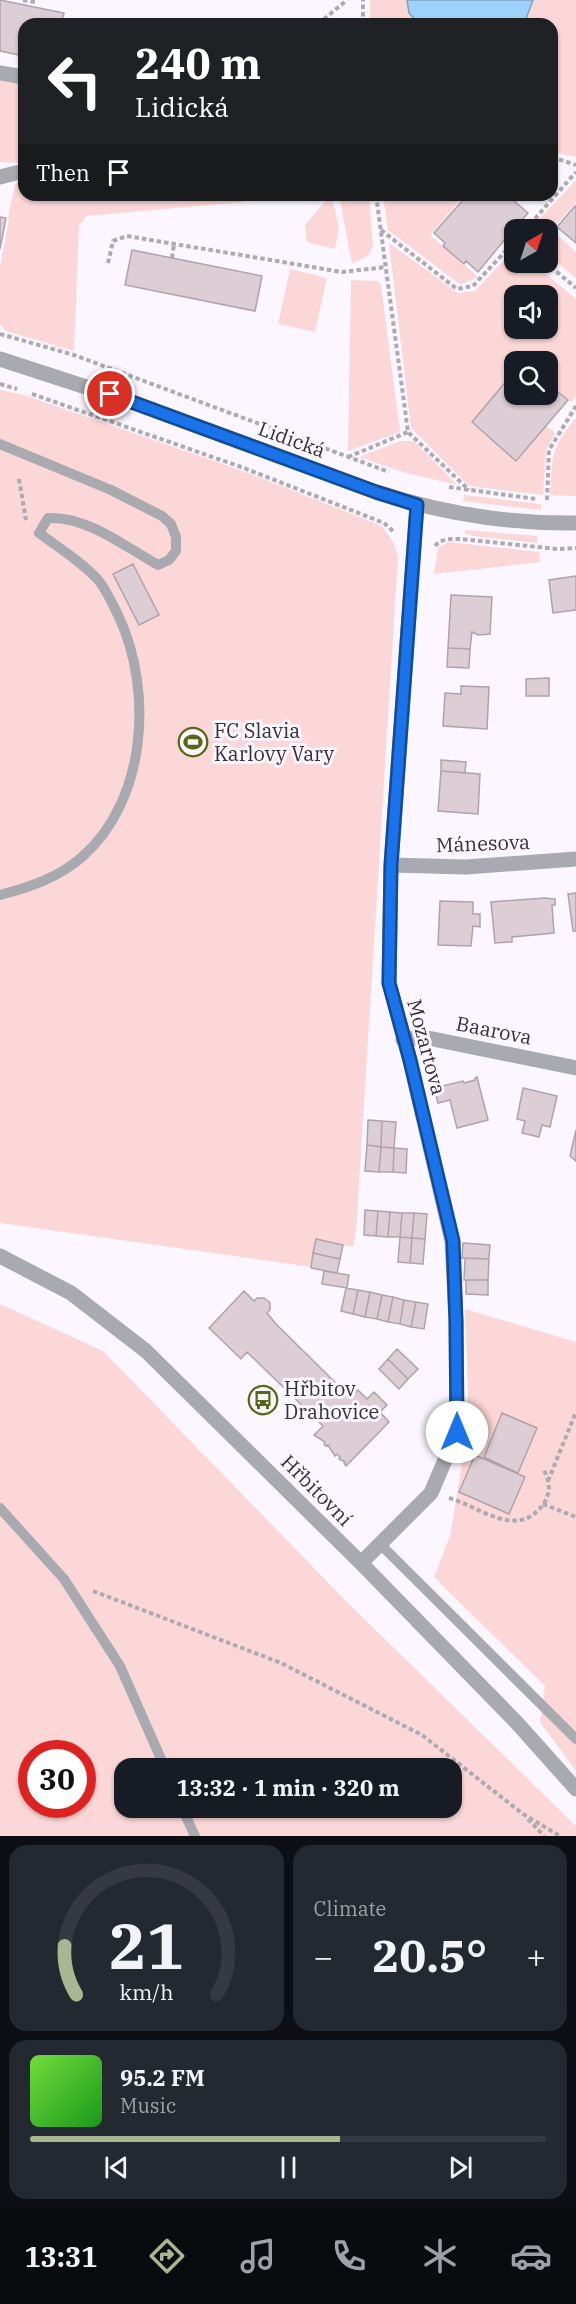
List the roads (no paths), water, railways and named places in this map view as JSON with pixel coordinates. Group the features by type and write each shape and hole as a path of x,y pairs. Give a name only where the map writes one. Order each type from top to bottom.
{"street":[{"path":"0,73 18,76"},
{"path":"0,177 18,172"},
{"name":"Lidická","path":"0,359 132,402 417,505 523,522 576,523"},
{"name":"Mozartova","path":"361,1563 431,1493 457,1432 453,1241 410,1060 389,983 391,865 417,505"},
{"name":"Mánesova","path":"391,865 466,867 576,859"},
{"name":"Baarova","path":"403,1040 423,1037 576,1068"},
{"name":"Hřbitovní","path":"0,1256 71,1293 146,1351 361,1563 518,1724 576,1789"}],"lane":[{"path":"0,444 111,490 162,516 171,524 176,537 176,551 169,560 158,565 110,537 63,517 48,518 39,533 82,565 100,583 114,608 132,650 140,710 138,739 124,796 117,812 95,843 81,858 47,880 0,895"},
{"path":"0,1508 64,1579 120,1666 161,1758"},
{"path":"380,1544 576,1739"},
{"path":"187,1818 195,1836"}],"water":[{"path":"407,0 533,0 526,18 414,18 409,13"}],"place":[{"name":"FC Slavia Karlovy Vary","path":"193,742"},
{"name":"Hřbitov Drahovice","path":"263,1400"}]}
